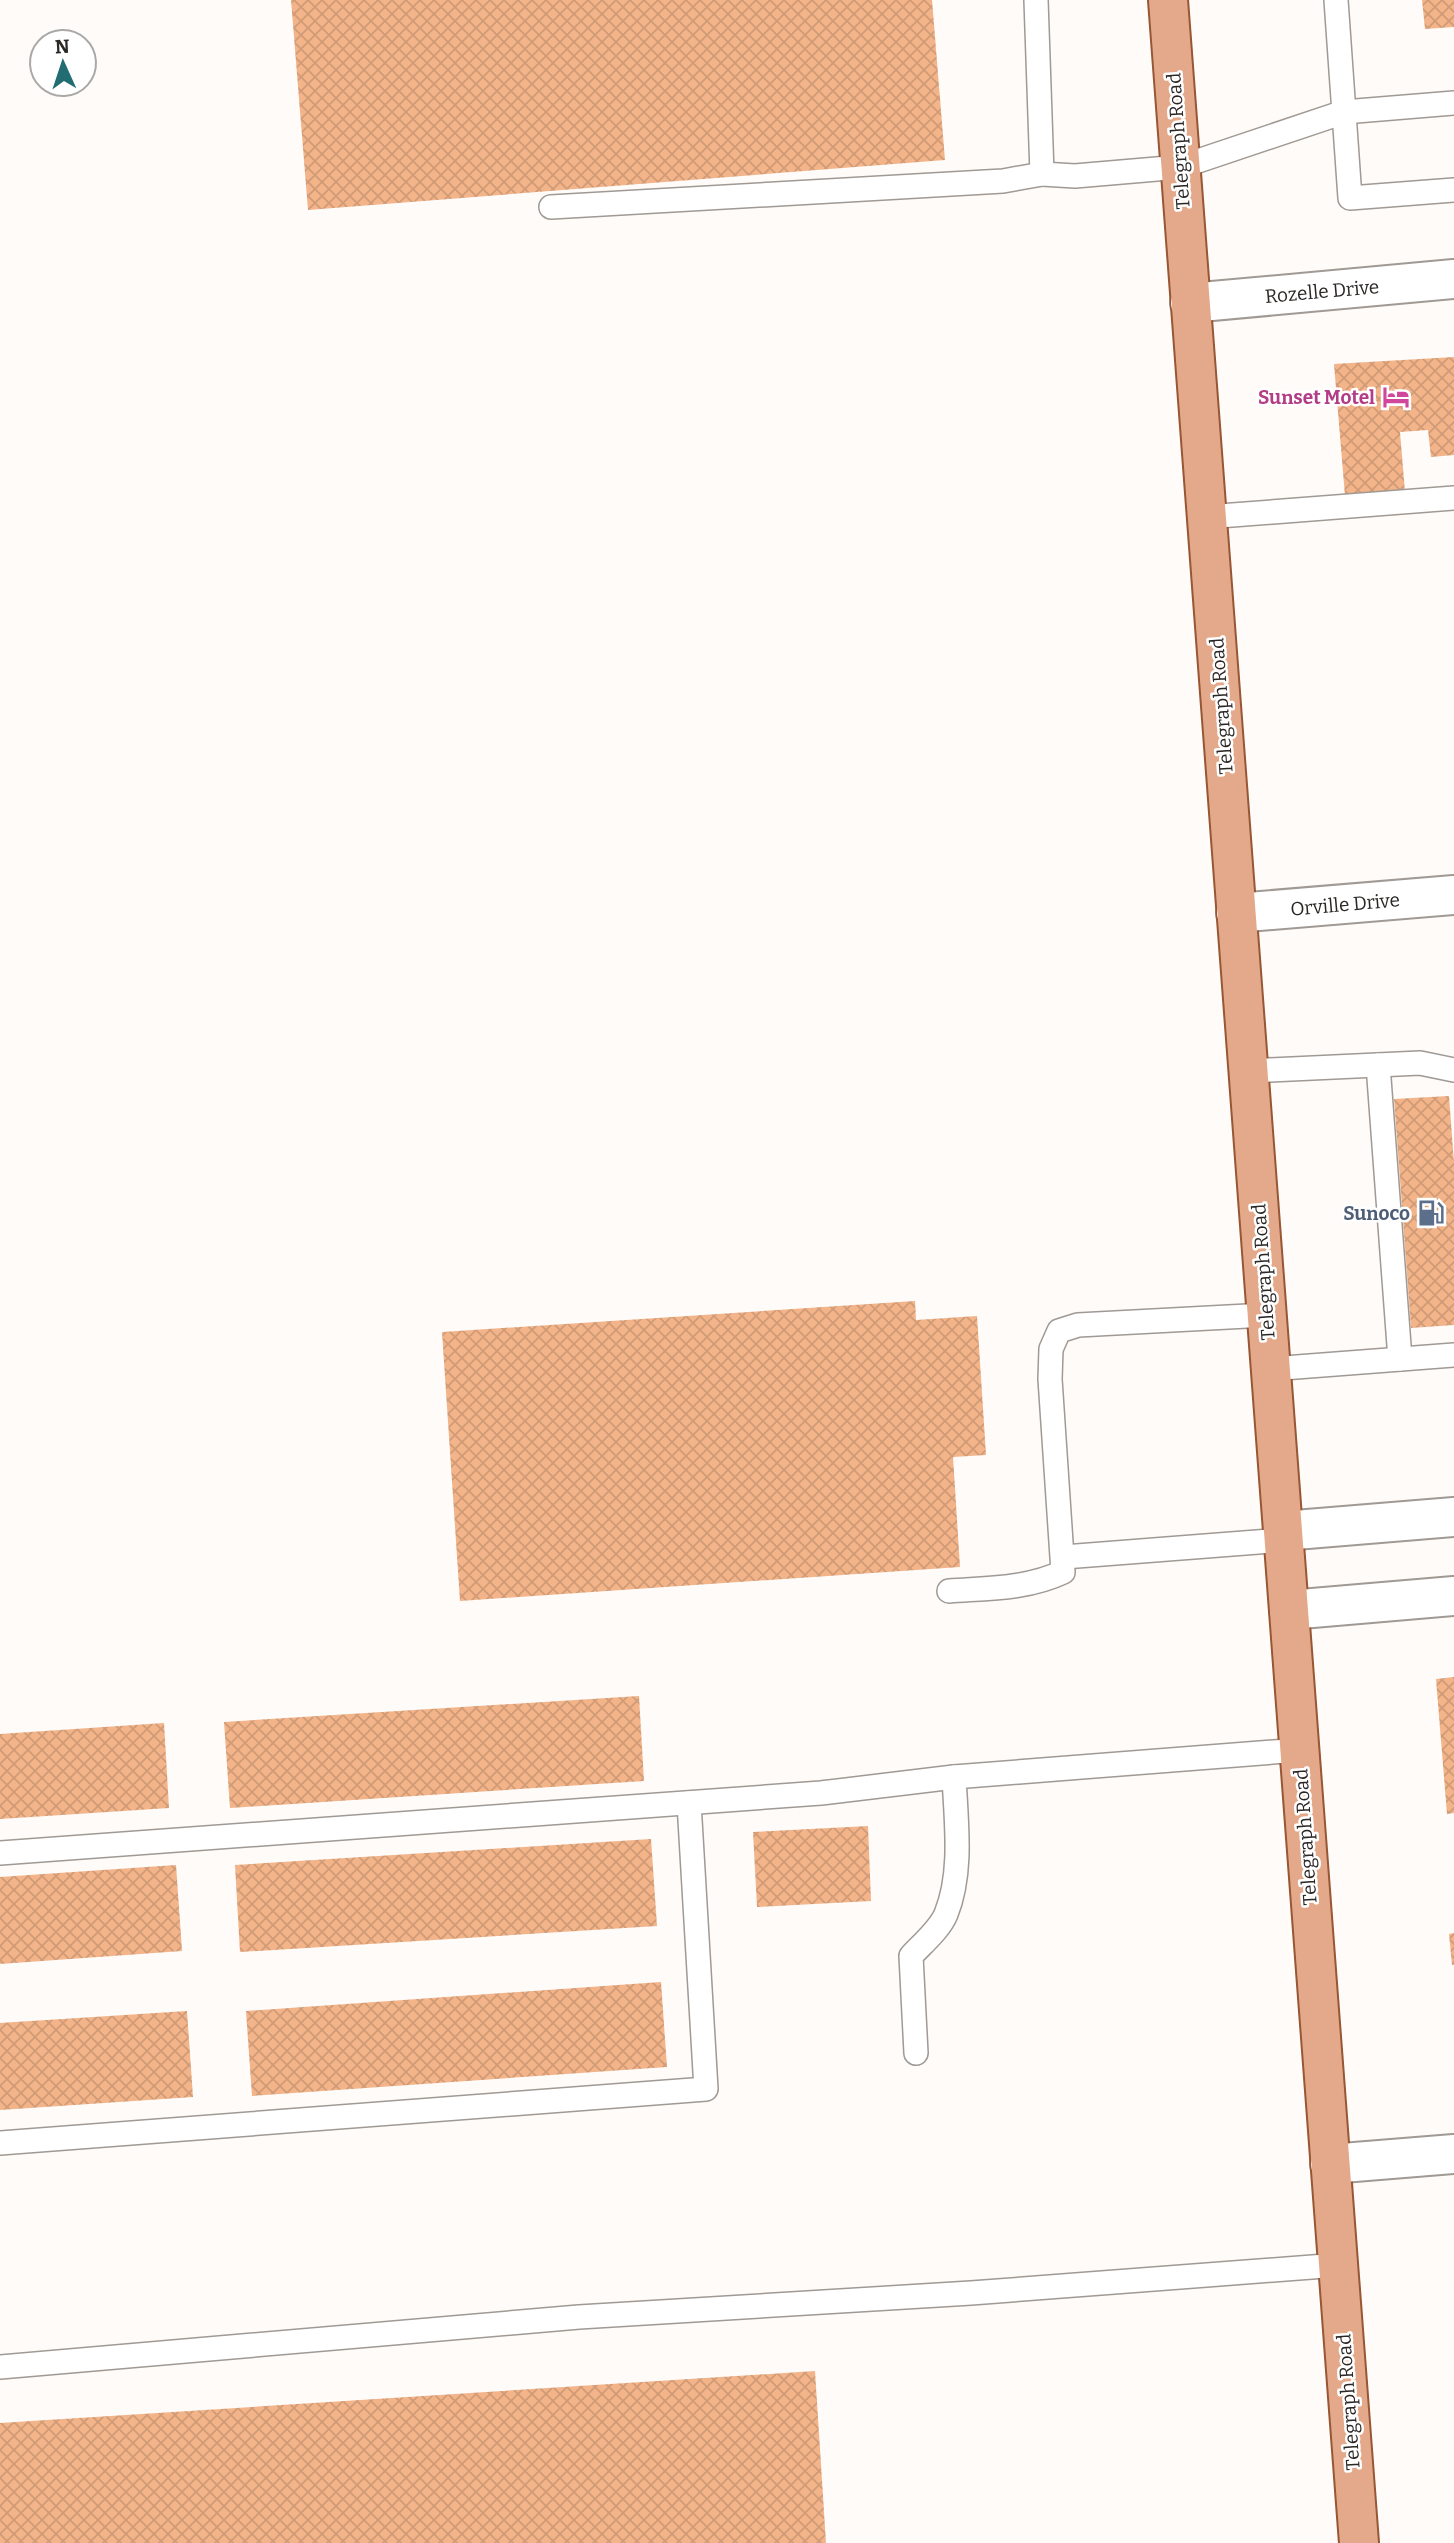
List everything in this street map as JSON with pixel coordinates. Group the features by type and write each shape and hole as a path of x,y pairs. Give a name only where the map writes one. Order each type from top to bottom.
{"main road":[{"name":"Telegraph Road","path":"1168,0 1359,2543"}],"street":[{"name":"Rozelle Drive","path":"1190,303 1454,279"},
{"name":"Orville Drive","path":"1236,913 1454,895"},
{"path":"1283,1535 1454,1517"},
{"path":"1289,1611 1454,1596"},
{"path":"1330,2164 1454,2154"}],"lane":[{"path":"1036,0 1042,174"},
{"path":"1336,0 1350,198 1454,190"},
{"path":"551,207 1003,181 1042,174 1075,176 1180,167 1344,111 1454,103"},
{"path":"1206,517 1454,498"},
{"path":"1248,1071 1420,1063 1454,1070"},
{"path":"1378,1065 1400,1359"},
{"path":"949,1591 1044,1581 1063,1572 1049,1379 1051,1349 1059,1331 1078,1325 1266,1315"},
{"path":"1270,1369 1454,1355"},
{"path":"1064,1557 1283,1535"},
{"path":"0,1853 821,1793 954,1777 1299,1750"},
{"path":"916,2053 911,1956 946,1916 953,1881 957,1837 954,1777"},
{"path":"0,2143 706,2089 689,1803"},
{"path":"0,2367 579,2317 971,2293 1338,2265"}],"building":[{"path":"291,0 932,0 945,160 308,210"},
{"path":"1422,0 1454,0 1454,27 1425,29"},
{"name":"Sunset Motel","path":"1454,357 1454,455 1431,457 1428,430 1400,432 1405,492 1345,496 1334,364"},
{"path":"1449,1096 1454,1163 1454,1325 1411,1328 1394,1099"},
{"path":"915,1301 916,1320 977,1316 986,1455 953,1457 960,1567 460,1601 442,1332"},
{"path":"1454,1677 1454,1813 1447,1814 1436,1679"},
{"path":"639,1696 644,1781 230,1808 224,1722"},
{"path":"164,1723 169,1808 0,1819 0,1734"},
{"path":"868,1826 871,1901 757,1907 753,1832"},
{"path":"651,1839 657,1926 240,1952 235,1865"},
{"path":"176,1865 182,1951 0,1964 0,1877"},
{"path":"1454,1933 1454,1965 1452,1965 1449,1934"},
{"path":"661,1982 667,2067 252,2096 246,2011"},
{"path":"187,2011 193,2097 0,2110 0,2023"},
{"path":"815,2371 826,2543 0,2543 0,2423"}],"place":[{"name":"Sunset Motel","path":"1396,397"},
{"name":"Sunoco","path":"1431,1213"}]}
